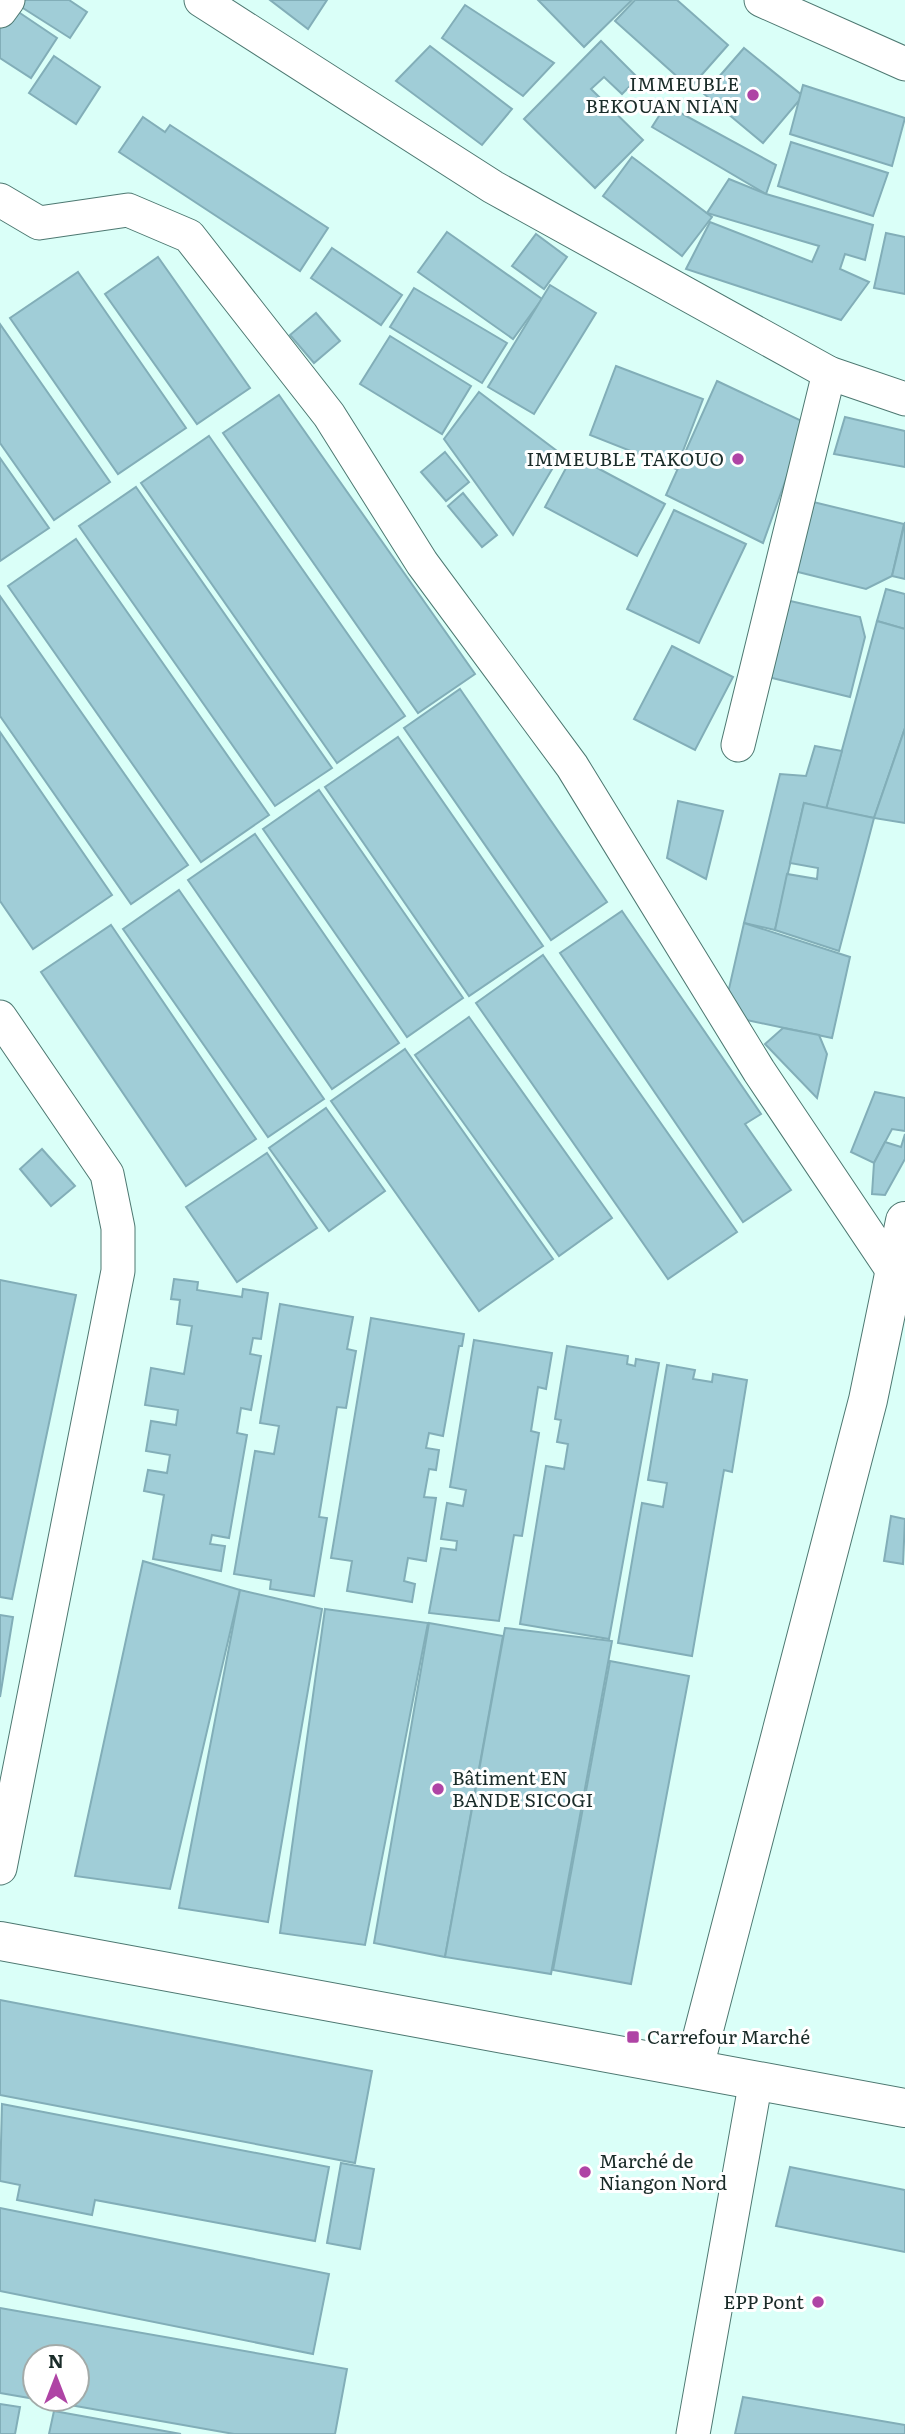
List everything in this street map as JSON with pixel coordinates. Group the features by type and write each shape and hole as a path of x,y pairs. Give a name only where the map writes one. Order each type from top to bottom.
{"street":[{"path":"0,11 8,0"},
{"path":"201,0 493,187 829,373 905,399"},
{"path":"761,0 905,64"},
{"path":"0,200 39,223 128,210 189,236 329,415 422,564 572,766 752,1060 893,1271"},
{"path":"738,745 829,373"},
{"path":"0,1017 107,1174 118,1228 118,1271 0,1868"},
{"path":"694,2068 868,1400 905,1221"},
{"path":"0,1941 905,2108"},
{"path":"693,2434 756,2080"}],"building":[{"path":"17,0 69,0 87,12 70,38 15,3"},
{"path":"270,0 327,0 308,29"},
{"path":"538,0 632,0 584,47"},
{"path":"635,0 677,0 728,45 690,88 615,21"},
{"path":"465,5 554,63 523,96 442,38"},
{"path":"11,7 57,38 31,78 0,58 0,24"},
{"path":"601,41 638,78 622,94 604,77 591,89 643,140 595,188 524,119"},
{"path":"430,46 512,109 482,145 396,81"},
{"name":"IMMEUBLE BEKOUAN NIAN","path":"744,48 803,96 763,143 704,94"},
{"path":"54,56 100,87 76,124 29,93"},
{"path":"803,85 905,118 892,166 790,134"},
{"path":"666,105 776,165 766,194 652,127"},
{"path":"143,117 165,132 170,125 328,228 300,271 119,152"},
{"path":"791,142 888,173 873,216 778,186"},
{"path":"632,157 712,217 682,256 603,196"},
{"path":"729,179 766,194 873,225 865,260 845,254 840,269 869,282 841,320 686,269 710,222 812,262 819,246 707,213"},
{"path":"447,232 542,299 513,339 418,272"},
{"path":"886,233 905,237 905,294 874,288"},
{"path":"536,234 567,257 544,289 512,266"},
{"path":"332,248 402,295 381,325 311,278"},
{"path":"158,257 250,388 197,424 105,294"},
{"path":"78,272 186,428 118,474 10,318"},
{"path":"550,285 596,313 534,414 488,387"},
{"path":"414,288 507,343 482,383 390,327"},
{"path":"316,313 340,341 314,363 290,335"},
{"path":"0,324 110,482 54,520 0,443"},
{"path":"390,336 471,386 442,434 360,384"},
{"path":"616,366 703,399 676,469 590,435"},
{"name":"IMMEUBLE TAKOUO","path":"717,381 806,423 763,543 666,495"},
{"path":"479,392 561,454 513,535 444,439"},
{"path":"279,395 475,674 418,713 223,433"},
{"path":"845,417 905,431 905,467 834,454"},
{"path":"209,436 405,716 337,763 141,483"},
{"path":"445,452 469,482 446,501 421,472"},
{"path":"573,455 665,504 637,556 545,507"},
{"path":"0,458 49,528 0,561"},
{"path":"136,487 332,768 275,806 79,526"},
{"path":"463,493 497,535 482,547 448,506"},
{"path":"805,500 904,524 892,576 866,589 782,568"},
{"path":"674,510 746,544 699,643 627,609"},
{"path":"905,522 905,579 892,576"},
{"path":"76,539 269,815 201,862 8,586"},
{"path":"886,589 905,594 905,629 877,621"},
{"path":"0,596 188,865 131,904 0,716"},
{"path":"786,600 860,617 865,637 850,697 764,676"},
{"path":"877,621 905,629 905,728 874,818 826,809"},
{"path":"672,646 733,677 695,750 634,719"},
{"path":"460,689 607,902 551,940 404,728"},
{"path":"905,728 905,823 874,818"},
{"path":"0,732 112,895 33,949 0,901"},
{"path":"398,737 543,946 469,996 325,787"},
{"path":"815,746 842,751 826,809 804,803 775,930 744,923 780,774 806,776"},
{"path":"319,790 463,998 407,1037 263,829"},
{"path":"678,801 723,811 706,879 667,858"},
{"path":"804,803 874,818 839,951 775,930 787,874 817,879 818,868 790,863"},
{"path":"255,834 399,1043 332,1089 188,880"},
{"path":"179,890 324,1099 268,1137 123,929"},
{"path":"622,911 761,1114 745,1124 791,1190 743,1222 560,953"},
{"path":"744,923 850,957 832,1038 723,1015"},
{"path":"111,925 256,1139 186,1186 41,972"},
{"path":"543,955 737,1232 668,1279 476,1003"},
{"path":"469,1017 612,1218 559,1256 415,1055"},
{"path":"783,1028 819,1035 827,1054 817,1098 765,1044"},
{"path":"405,1049 553,1259 479,1311 331,1101"},
{"path":"875,1092 905,1098 905,1131 892,1129 874,1163 851,1152"},
{"path":"326,1108 385,1191 329,1231 269,1148"},
{"path":"905,1134 905,1159 885,1195 872,1194 874,1163 885,1142 901,1147"},
{"path":"42,1149 75,1186 51,1206 20,1169"},
{"path":"267,1153 317,1228 237,1282 186,1207"},
{"path":"174,1279 198,1282 197,1290 242,1297 243,1289 268,1293 261,1339 253,1338 250,1354 261,1356 251,1410 241,1408 237,1433 247,1435 229,1538 212,1535 210,1544 225,1546 221,1571 153,1559 164,1495 144,1491 148,1470 167,1473 170,1455 146,1451 151,1421 176,1425 178,1410 145,1405 151,1368 184,1374 192,1326 177,1324 180,1300 171,1299"},
{"path":"0,1280 76,1295 12,1599 0,1597"},
{"path":"280,1304 353,1317 347,1349 356,1351 346,1408 337,1407 319,1517 327,1518 314,1596 270,1589 271,1580 234,1574 255,1451 274,1454 279,1426 260,1423"},
{"path":"371,1318 464,1334 462,1346 459,1346 443,1436 429,1433 426,1448 439,1450 436,1470 429,1469 424,1497 436,1498 426,1561 408,1558 404,1581 415,1584 412,1602 347,1591 352,1561 331,1558"},
{"path":"474,1340 552,1353 546,1389 538,1387 531,1431 539,1433 522,1536 514,1535 499,1621 429,1613 441,1548 456,1550 457,1541 441,1539 447,1503 463,1506 466,1490 450,1487"},
{"path":"567,1346 628,1356 627,1364 635,1366 636,1359 659,1363 609,1639 520,1624 546,1466 564,1469 568,1444 557,1442 561,1420 555,1419"},
{"path":"667,1365 695,1370 693,1379 712,1382 713,1374 747,1380 732,1472 724,1470 692,1656 618,1643 642,1503 663,1507 667,1483 648,1480"},
{"path":"891,1516 905,1519 903,1564 884,1561"},
{"path":"143,1561 240,1590 170,1889 75,1876"},
{"path":"240,1590 322,1609 268,1922 179,1908"},
{"path":"325,1609 428,1623 365,1945 280,1933"},
{"path":"0,1615 13,1617 0,1697"},
{"name":"Bâtiment EN BANDE SICOGI","path":"429,1623 503,1636 445,1957 374,1943"},
{"path":"505,1628 612,1641 551,1974 445,1957"},
{"path":"610,1661 689,1676 631,1984 553,1970"},
{"path":"0,2000 372,2071 355,2163 0,2095"},
{"path":"2,2104 329,2167 315,2241 95,2200 92,2215 17,2200 20,2185 0,2181"},
{"path":"341,2163 374,2169 360,2249 327,2243"},
{"path":"790,2167 905,2190 905,2252 776,2226"},
{"path":"0,2208 329,2274 313,2354 0,2291"},
{"path":"0,2308 347,2369 335,2434 234,2434 91,2409 91,2343 21,2343 21,2397 0,2393"},
{"path":"743,2397 905,2425 905,2434 735,2434"},
{"path":"0,2404 20,2407 15,2434 0,2434"},
{"path":"54,2413 65,2413 181,2434 49,2434"}],"place":[{"name":"IMMEUBLE BEKOUAN NIAN","path":"753,95"},
{"name":"IMMEUBLE TAKOUO","path":"738,459"},
{"name":"Bâtiment EN BANDE SICOGI","path":"438,1789"},
{"name":"Carrefour Marché","path":"633,2037"},
{"name":"Marché de Niangon Nord","path":"585,2172"},
{"name":"EPP Pont","path":"818,2302"}]}
